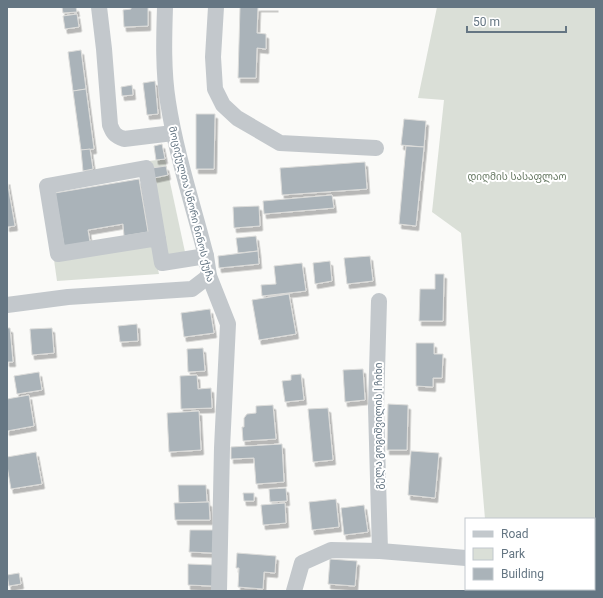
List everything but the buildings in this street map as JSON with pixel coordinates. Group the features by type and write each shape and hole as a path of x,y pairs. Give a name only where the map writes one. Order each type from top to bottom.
{"street":[{"path":"99,7 112,133 124,139 173,133"},
{"name":"მოციქულთა სწორი ნინოს ქუჩა","path":"165,7 164,45 168,100 173,133 206,256 209,276 228,324 222,448 220,591"},
{"path":"216,7 213,57 215,90 223,105 237,118 280,144 376,148"},
{"path":"158,238 58,254 47,186 146,168 158,238 162,263 206,256"},
{"path":"7,305 68,297 192,289 209,276"},
{"name":"გელა გოგიშვილის I ჩიხი","path":"379,301 376,407 380,551"},
{"path":"294,591 302,563 331,550 380,551 465,558"}],"green space":[{"name":"დიღმის სასაფლაო","path":"437,7 596,7 596,584 595,518 485,518 461,233 432,212 444,100 418,98"},
{"path":"165,159 185,252 166,256 149,161"},
{"path":"153,246 159,274 57,281 54,260"}]}
